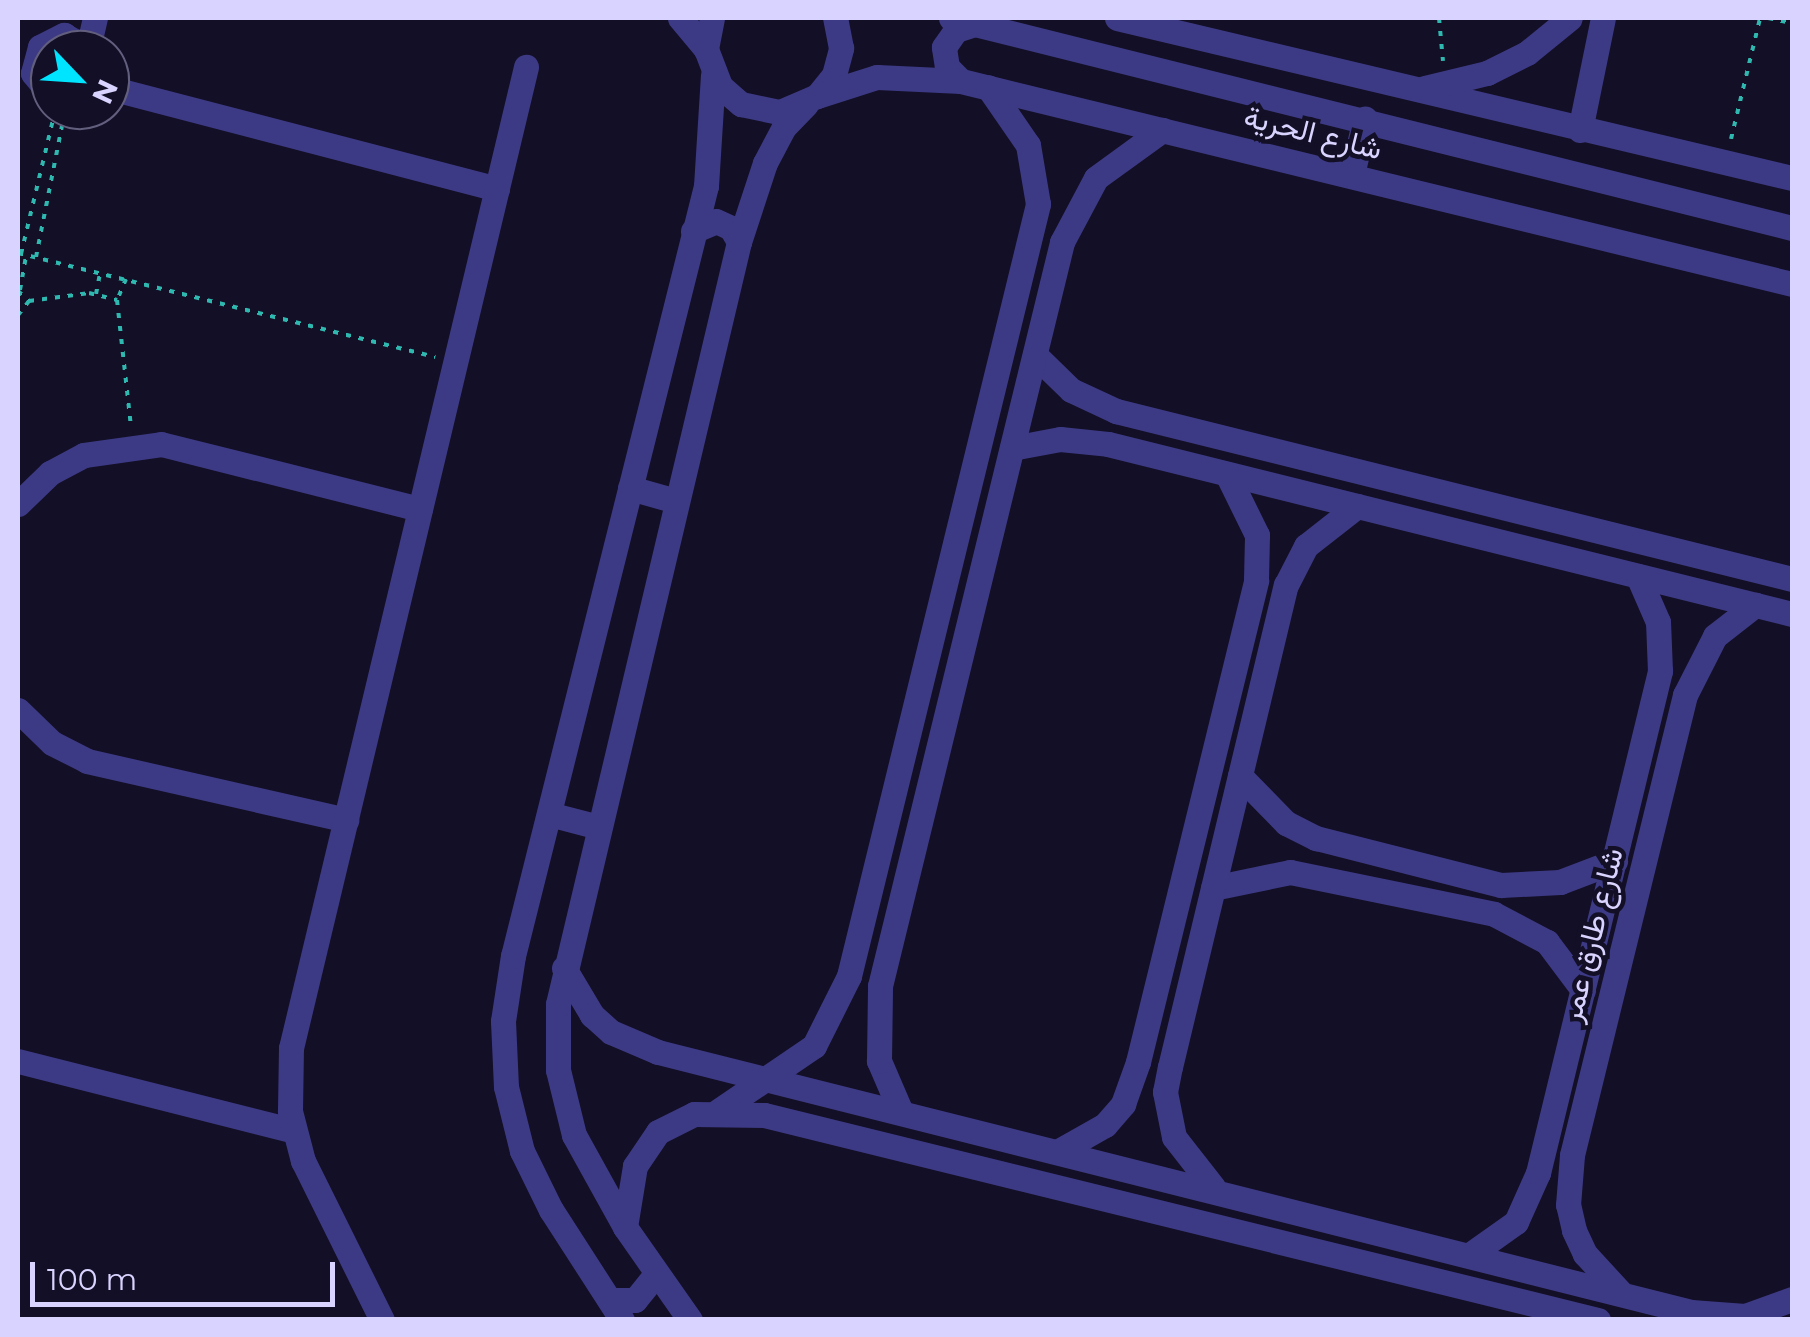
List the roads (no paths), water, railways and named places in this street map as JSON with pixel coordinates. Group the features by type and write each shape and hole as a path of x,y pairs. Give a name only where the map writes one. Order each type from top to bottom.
{"street":[{"path":"680,18 706,48"},
{"path":"656,1274 634,1300 616,1310 535,1181 506,1087 506,989 706,186 713,75 706,48 712,18"},
{"path":"690,1320 625,1227 588,1165 564,1103 556,1037 564,968 596,826 739,242 765,164 784,128 812,100 839,62 835,18"},
{"path":"1117,18 1161,24 1725,166 1792,178"},
{"path":"1414,90 1446,86 1526,54 1570,18"},
{"path":"1580,130 1602,18"},
{"path":"961,81 947,67 944,46 963,21"},
{"name":"شارع الحرية","path":"963,21 1365,118 1792,228"},
{"path":"25,62 57,27"},
{"path":"382,1320 294,1131 292,1048 526,68"},
{"name":"شارع الحرية","path":"713,75 730,96 754,110 780,112 876,77 961,81 1792,284"},
{"path":"625,1227 644,1148 675,1121 718,1111 769,1080 814,1046 843,998 1031,234 1037,174 1028,145 988,87"},
{"path":"130,93 497,189"},
{"path":"1352,175 1365,118"},
{"path":"901,1112 879,1061 876,1006 1062,242 1096,178 1162,130"},
{"path":"694,231 708,222 724,223 739,242"},
{"path":"1031,234 1046,228 1062,242"},
{"path":"1035,354 1071,390 1116,411 1792,578"},
{"path":"1108,444 1103,422 1116,411"},
{"path":"1012,448 1060,439 1108,444 1792,614"},
{"path":"18,504 50,474 84,455 133,444 162,444 420,509"},
{"path":"1059,1151 1106,1124 1123,1104 1138,1062 1252,599 1257,535 1227,474"},
{"path":"630,488 676,501"},
{"path":"1217,1190 1174,1137 1165,1092 1170,1067 1280,604 1306,546 1357,506"},
{"path":"1511,544 1519,510"},
{"path":"952,558 983,564"},
{"name":"شارع طارق عمر","path":"1471,1254 1516,1222 1538,1172 1658,687 1658,622 1638,576"},
{"path":"1252,599 1268,591 1280,604"},
{"name":"شارع طارق عمر","path":"1620,1292 1579,1242 1568,1179 1685,695 1715,636 1755,605"},
{"path":"1658,687 1674,680 1685,695"},
{"path":"18,710 52,743 87,760 346,820"},
{"path":"1240,776 1286,823 1347,848 1501,884 1560,882 1615,860"},
{"path":"549,814 596,826"},
{"path":"1340,880 1330,865 1347,848"},
{"path":"1214,888 1264,874 1340,880 1494,914 1548,942 1583,990"},
{"path":"1494,914 1508,902 1501,884"},
{"path":"564,968 592,1015 622,1038 769,1080 1620,1292 1694,1316 1745,1316 1792,1299"},
{"path":"843,998 857,1012 876,1006"},
{"path":"18,1061 294,1131"},
{"path":"1138,1062 1152,1078 1170,1067"},
{"path":"718,1111 788,1119 1598,1320"},
{"path":"1538,1172 1552,1184 1568,1179"},
{"path":"1292,1244 1300,1211"}]}
